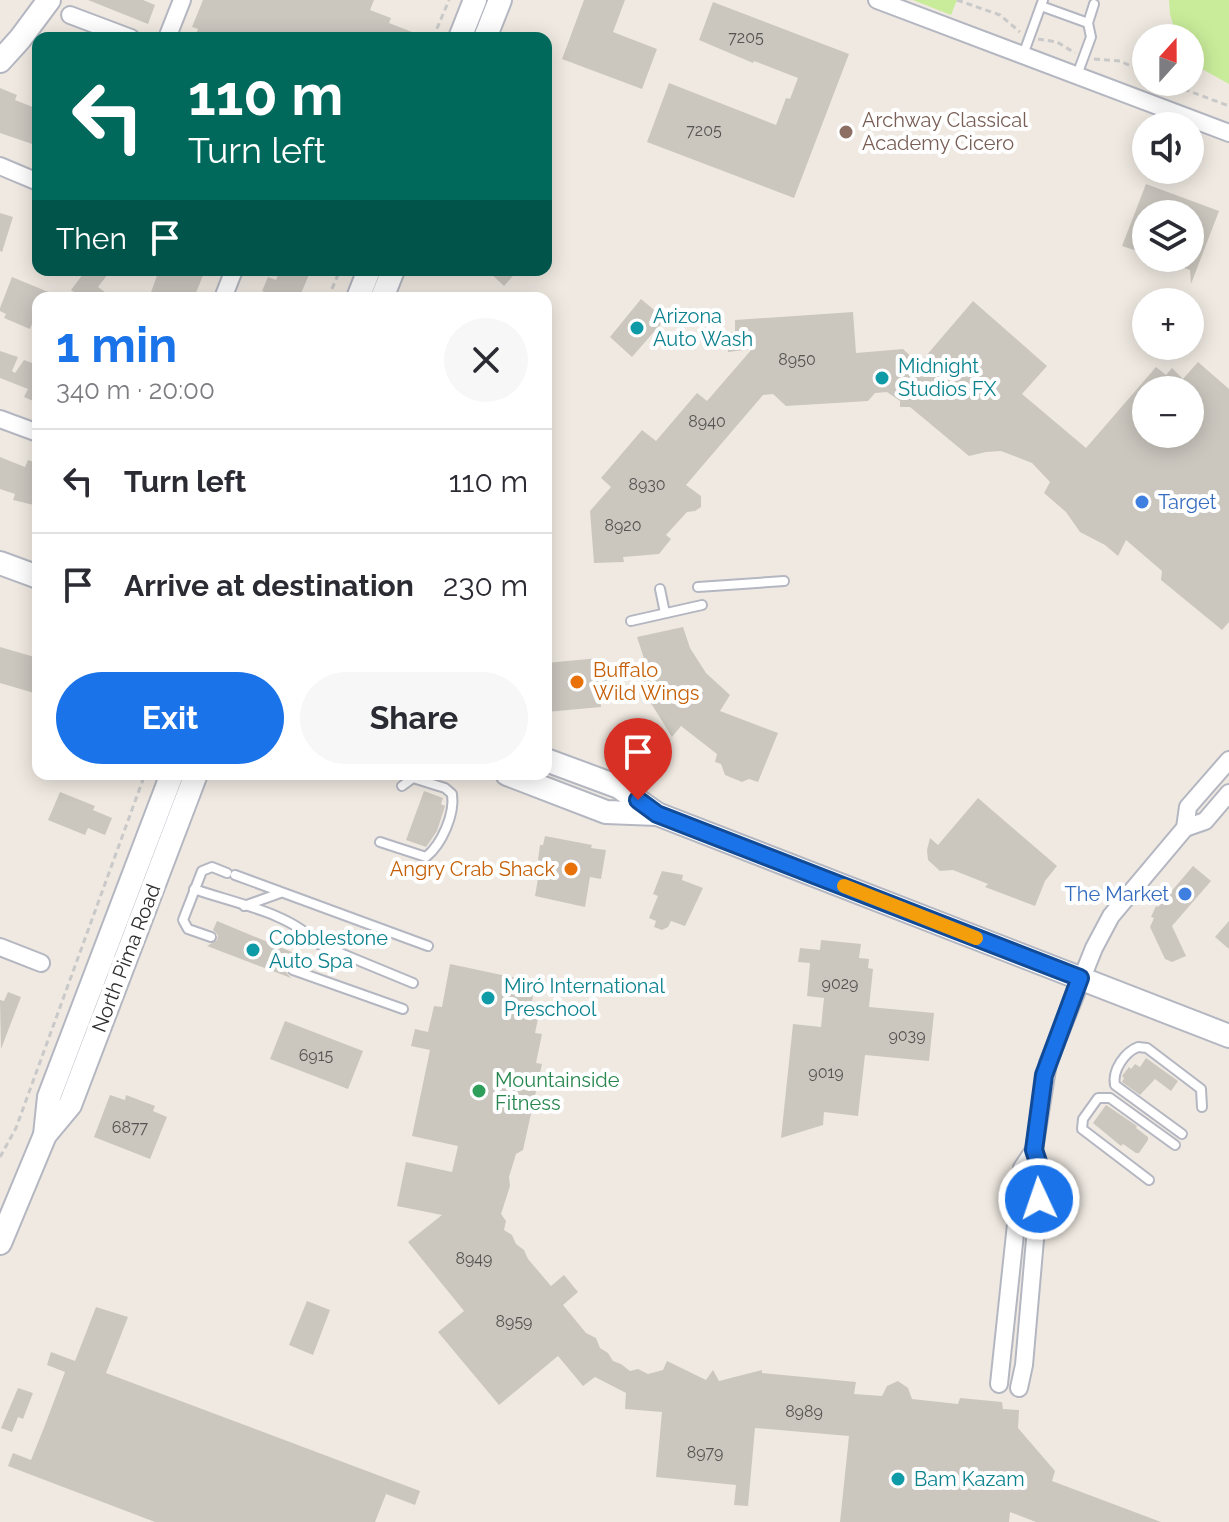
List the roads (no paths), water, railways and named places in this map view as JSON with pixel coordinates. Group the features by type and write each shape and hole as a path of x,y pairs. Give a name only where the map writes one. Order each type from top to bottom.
{"main road":[{"path":"0,61 49,0"},
{"path":"462,32 475,0"},
{"path":"487,32 500,0"},
{"path":"0,563 32,575"},
{"path":"552,762 619,787 657,814 1229,1036"},
{"path":"552,774 570,779 599,779"},
{"name":"North Pima Road","path":"0,1243 45,1135 49,1097 170,780"},
{"name":"North Pima Road","path":"45,1135 70,1105 194,780"},
{"path":"523,780 606,812 657,814"}],"street":[{"path":"169,32 182,0"},
{"path":"877,0 1229,133"},
{"path":"70,15 115,32"},
{"path":"0,166 32,179"},
{"path":"0,419 32,431"},
{"path":"1185,828 1188,807 1229,760"},
{"path":"1019,1388 1024,1365 1041,1171 1034,1150 1044,1075 1080,978 1111,916 1185,828 1205,821 1229,793"},
{"path":"0,947 41,963"},
{"path":"999,1384 1022,1168 1034,1150"}],"lane":[{"path":"1023,55 1042,3 1088,23"},
{"path":"1077,75 1091,37 1088,23 1094,4"},
{"path":"698,587 784,581"},
{"path":"660,589 665,613"},
{"path":"631,621 702,605"},
{"path":"402,786 410,780"},
{"path":"380,842 418,857 426,857 434,851 452,809 452,794 445,788 419,780"},
{"path":"211,937 188,929 183,920 202,871 212,867 428,946"},
{"path":"194,889 305,930 316,943 413,983"},
{"path":"243,906 280,892"},
{"path":"293,970 403,1009"},
{"path":"1182,1134 1115,1085 1114,1073 1128,1053 1138,1047 1147,1048 1169,1064 1201,1089 1202,1107"},
{"path":"1149,1180 1082,1129 1083,1119 1098,1098 1110,1098 1175,1145"}],"place":[{"name":"Archway Classical Academy Cicero","path":"846,132"},
{"name":"Arizona Auto Wash","path":"637,328"},
{"name":"Midnight Studios FX","path":"882,378"},
{"name":"Target","path":"1142,502"},
{"name":"Buffalo Wild Wings","path":"577,682"},
{"name":"Angry Crab Shack","path":"571,869"},
{"name":"The Market","path":"1185,894"},
{"name":"Cobblestone Auto Spa","path":"253,950"},
{"name":"Miró International Preschool","path":"488,998"},
{"name":"Mountainside Fitness","path":"479,1091"},
{"name":"Bam Kazam","path":"898,1479"}]}
